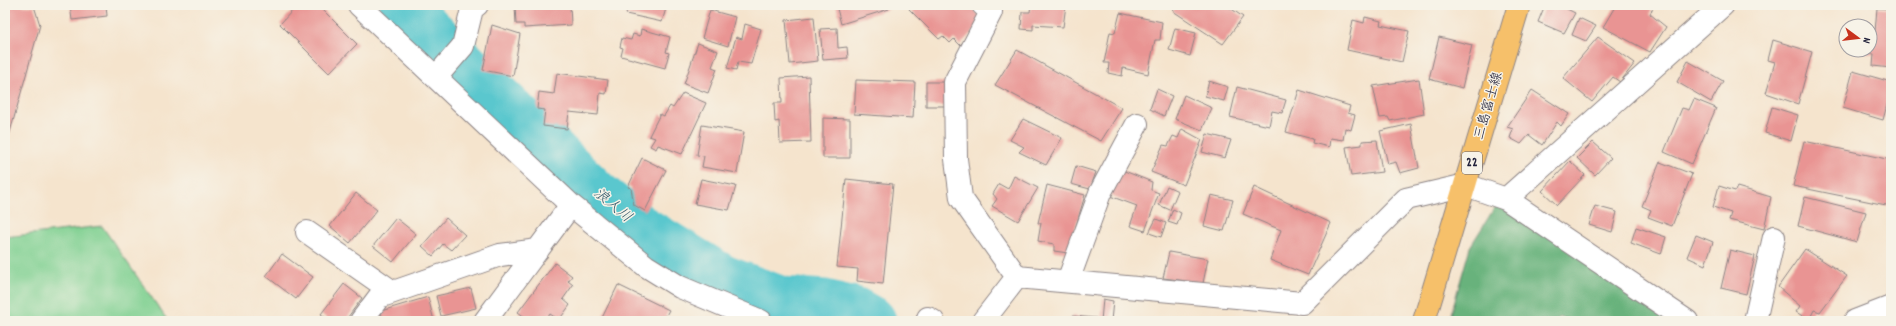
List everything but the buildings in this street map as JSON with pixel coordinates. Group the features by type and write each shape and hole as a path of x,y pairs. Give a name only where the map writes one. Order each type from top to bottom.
{"main road":[{"name":"三島富士線","path":"1424,321 1519,5"}],"street":[{"path":"359,5 448,63 570,205 646,266 680,287 761,321"},
{"path":"448,63 463,46 472,9 477,5"},
{"path":"984,5 990,12 955,82 956,159 960,198 1017,277 1302,303 1406,199 1466,185 1506,199 1687,321"},
{"path":"1506,199 1723,5"},
{"path":"1068,281 1100,193 1137,124"},
{"path":"485,321 570,205"},
{"path":"307,232 393,292"},
{"path":"1755,321 1774,237"},
{"path":"361,321 379,297 500,254 538,250"},
{"path":"983,321 1017,277"},
{"path":"1856,321 1891,307"}],"green space":[{"path":"1495,207 1544,220 1693,321 1571,321 1561,317 1554,321 1449,321 1470,247"},
{"path":"102,226 168,321 5,321 5,237"}],"waterway":[{"name":"浪人川","path":"403,5 597,195 637,227 723,279 782,301 825,304 854,311 872,321"}]}
